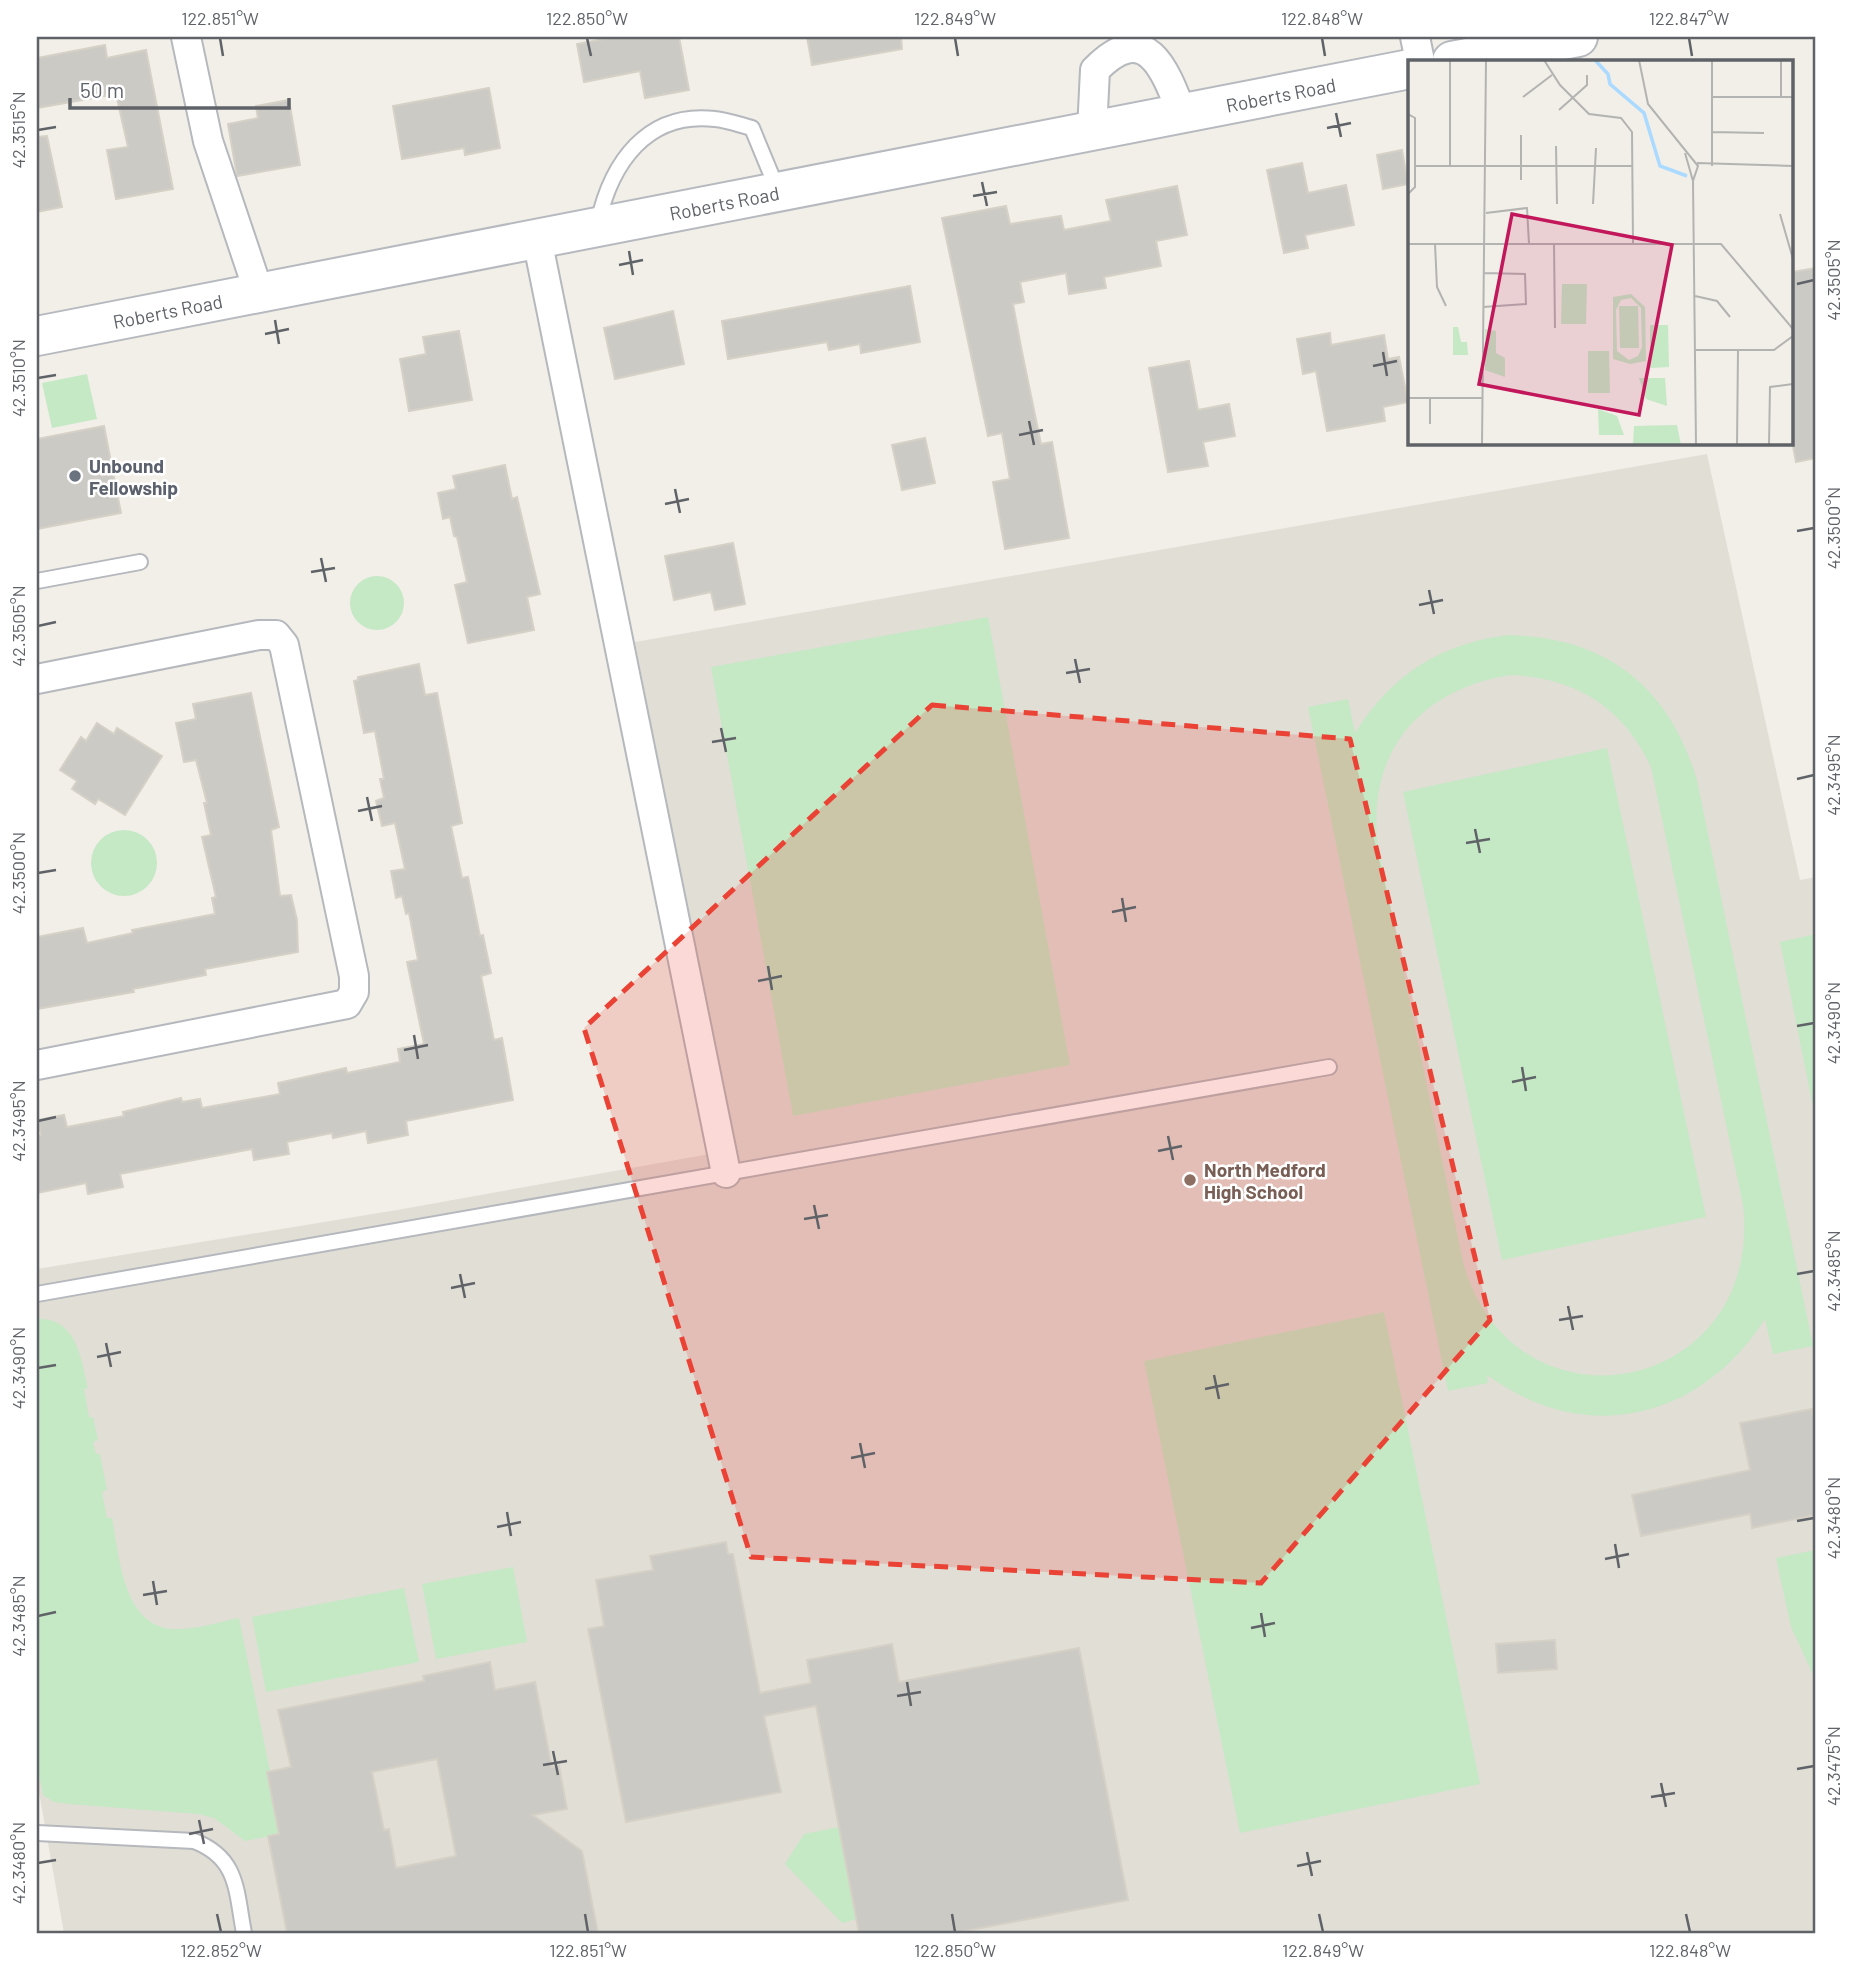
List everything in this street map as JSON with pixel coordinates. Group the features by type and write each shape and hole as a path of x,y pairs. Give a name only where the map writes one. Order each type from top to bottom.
{"street":[{"path":"186,37 208,141 258,293"},
{"path":"1415,37 1419,60"},
{"path":"1457,60 1580,41"},
{"path":"1092,131 1095,70 1110,55 1137,49 1156,56 1167,74 1182,114"},
{"name":"Roberts Road","path":"37,336 1408,69"},
{"path":"537,239 726,1173"},
{"path":"37,679 259,635 275,635 284,645 354,984 354,992 347,1004 37,1065"}],"lane":[{"path":"597,227 608,185 626,156 654,128 689,121 714,118 752,128 779,192"},
{"path":"37,581 140,562"},
{"path":"37,1293 1329,1067"},
{"path":"37,1833 194,1842 214,1849 226,1863 233,1879 244,1933"}],"highlighted area":[{"path":"932,705 1350,739 1490,1320 1261,1583 751,1557 584,1028"}],"shaded area":[{"name":"North Medford High School","path":"1707,454 1800,880 1816,877 1816,1933 64,1933 37,1781 37,1269 397,1210 732,1150 635,642"}],"green space":[{"path":"87,374 97,419 52,428 42,383"},
{"path":"377,576 396,584 404,603 396,622 377,630 358,622 350,603 358,584"},
{"path":"988,617 1070,1065 793,1116 711,667"},
{"path":"1509,635 1544,638 1604,657 1629,673 1651,694 1670,718 1685,747 1697,780 1813,1346 1773,1354 1765,1319 1739,1353 1708,1380 1675,1400 1639,1412 1602,1416 1563,1411 1525,1398 1487,1375 1488,1383 1448,1391 1308,707 1348,699 1355,733 1369,712 1402,678 1440,654 1484,639","holes":["1511,675 1535,677 1576,690 1612,712 1640,746 1651,767 1743,1205 1739,1269 1715,1319 1677,1354 1630,1373 1580,1374 1531,1356 1491,1320 1463,1262 1378,846 1376,813 1381,782 1391,755 1406,731 1425,711 1450,695 1478,683"]},
{"path":"1607,748 1706,1217 1502,1260 1403,792"},
{"path":"118,830 130,830 142,835 152,845 157,863 155,876 142,891 130,896 118,896 106,891 96,881 91,869 91,857 96,845 106,835"},
{"path":"1816,934 1816,1122 1780,942"},
{"path":"1384,1312 1480,1784 1240,1833 1144,1361"},
{"path":"37,1319 50,1320 61,1325 69,1332 79,1353 88,1388 84,1389 89,1417 93,1417 98,1440 93,1442 96,1454 100,1454 107,1490 102,1492 107,1518 112,1518 122,1572 136,1606 147,1619 162,1627 181,1629 239,1618 270,1771 267,1772 279,1834 245,1841 214,1818 198,1814 69,1804 54,1802 43,1795 37,1764"},
{"path":"1816,1550 1816,1681 1791,1627 1776,1558"},
{"path":"513,1567 527,1642 436,1659 422,1584"},
{"path":"404,1588 419,1662 266,1692 252,1617"},
{"path":"839,1827 857,1919 842,1923 785,1864 804,1834"}],"building":[{"path":"614,37 679,37 689,90 645,98 640,71 584,82 577,44"},
{"path":"807,37 901,37 902,49 812,65"},
{"path":"105,45 107,58 146,50 173,189 116,199 107,150 128,147 116,94 37,108 37,58"},
{"path":"489,88 500,148 465,155 464,148 402,159 393,106"},
{"path":"289,100 300,165 237,176 228,124 258,118 256,106"},
{"path":"47,136 62,207 37,212 37,137"},
{"path":"1402,150 1408,184 1383,189 1377,155"},
{"path":"1302,163 1308,193 1346,185 1354,225 1305,235 1308,248 1284,253 1267,170"},
{"path":"1177,186 1187,235 1156,241 1161,266 1104,277 1106,288 1069,294 1066,273 1020,282 1024,302 1013,304 1022,352 1041,444 1052,442 1069,538 1005,549 993,482 1010,479 1002,433 988,436 942,218 1006,206 1010,224 1061,216 1064,230 1111,221 1106,200"},
{"path":"1816,268 1816,458 1796,462 1793,444 1794,272"},
{"path":"910,286 920,342 861,353 860,344 829,350 827,342 728,359 722,321"},
{"path":"673,311 684,364 615,379 604,328"},
{"path":"459,331 472,400 409,411 400,359 426,354 423,337"},
{"path":"1330,333 1331,345 1384,335 1388,359 1399,357 1408,402 1383,407 1385,421 1327,431 1316,371 1303,374 1297,339"},
{"path":"1189,361 1198,410 1229,404 1235,436 1203,442 1208,466 1168,472 1149,368"},
{"name":"Unbound Fellowship","path":"104,426 121,513 37,529 37,439"},
{"path":"925,438 935,483 902,490 892,445"},
{"path":"505,465 512,499 517,497 540,594 527,597 534,630 468,643 455,585 467,582 457,537 454,536 450,517 443,519 438,493 456,489 453,476"},
{"path":"733,543 745,604 715,610 711,592 674,600 665,556"},
{"path":"419,664 425,695 437,693 462,823 451,826 462,878 468,877 480,936 483,935 491,973 481,976 494,1040 502,1038 513,1100 406,1121 408,1135 368,1143 366,1131 333,1138 332,1133 287,1142 289,1154 254,1160 252,1149 120,1174 123,1187 88,1194 86,1183 37,1193 37,1136 41,1135 38,1120 64,1115 67,1127 124,1116 123,1112 181,1098 182,1102 200,1099 202,1108 280,1094 278,1083 346,1068 347,1073 400,1062 398,1049 424,1044 407,962 418,960 409,913 406,914 402,896 396,898 391,871 405,869 395,823 382,826 376,801 384,798 380,779 384,779 375,731 364,733 354,681 358,680 358,677"},
{"path":"251,693 279,827 271,830 280,896 291,895 297,920 298,952 205,969 206,975 133,989 134,992 37,1009 37,937 83,928 87,943 133,933 132,930 215,914 212,898 216,897 202,837 211,835 204,803 207,803 196,760 184,762 176,723 196,719 193,704"},
{"path":"97,723 114,734 117,728 162,756 125,815 98,799 95,804 72,789 77,781 60,770 81,737 86,741"},
{"path":"1812,1409 1816,1433 1816,1515 1752,1528 1750,1514 1641,1536 1632,1495 1750,1470 1740,1423"},
{"path":"726,1542 728,1554 733,1554 760,1693 811,1683 807,1660 892,1644 899,1682 1079,1648 1128,1900 955,1933 859,1933 816,1706 764,1716 781,1792 626,1822 588,1629 604,1626 596,1580 653,1570 650,1556"},
{"path":"1555,1640 1557,1669 1498,1673 1496,1644"},
{"path":"490,1662 495,1690 535,1682 552,1767 559,1766 567,1809 533,1815 582,1851 598,1933 287,1933 268,1836 279,1834 267,1772 291,1767 278,1710 424,1681 423,1676","holes":["437,1759 456,1856 396,1868 389,1829 384,1830 372,1772"]}],"place":[{"name":"Unbound Fellowship","path":"75,476"},
{"name":"North Medford High School","path":"1190,1180"}]}
